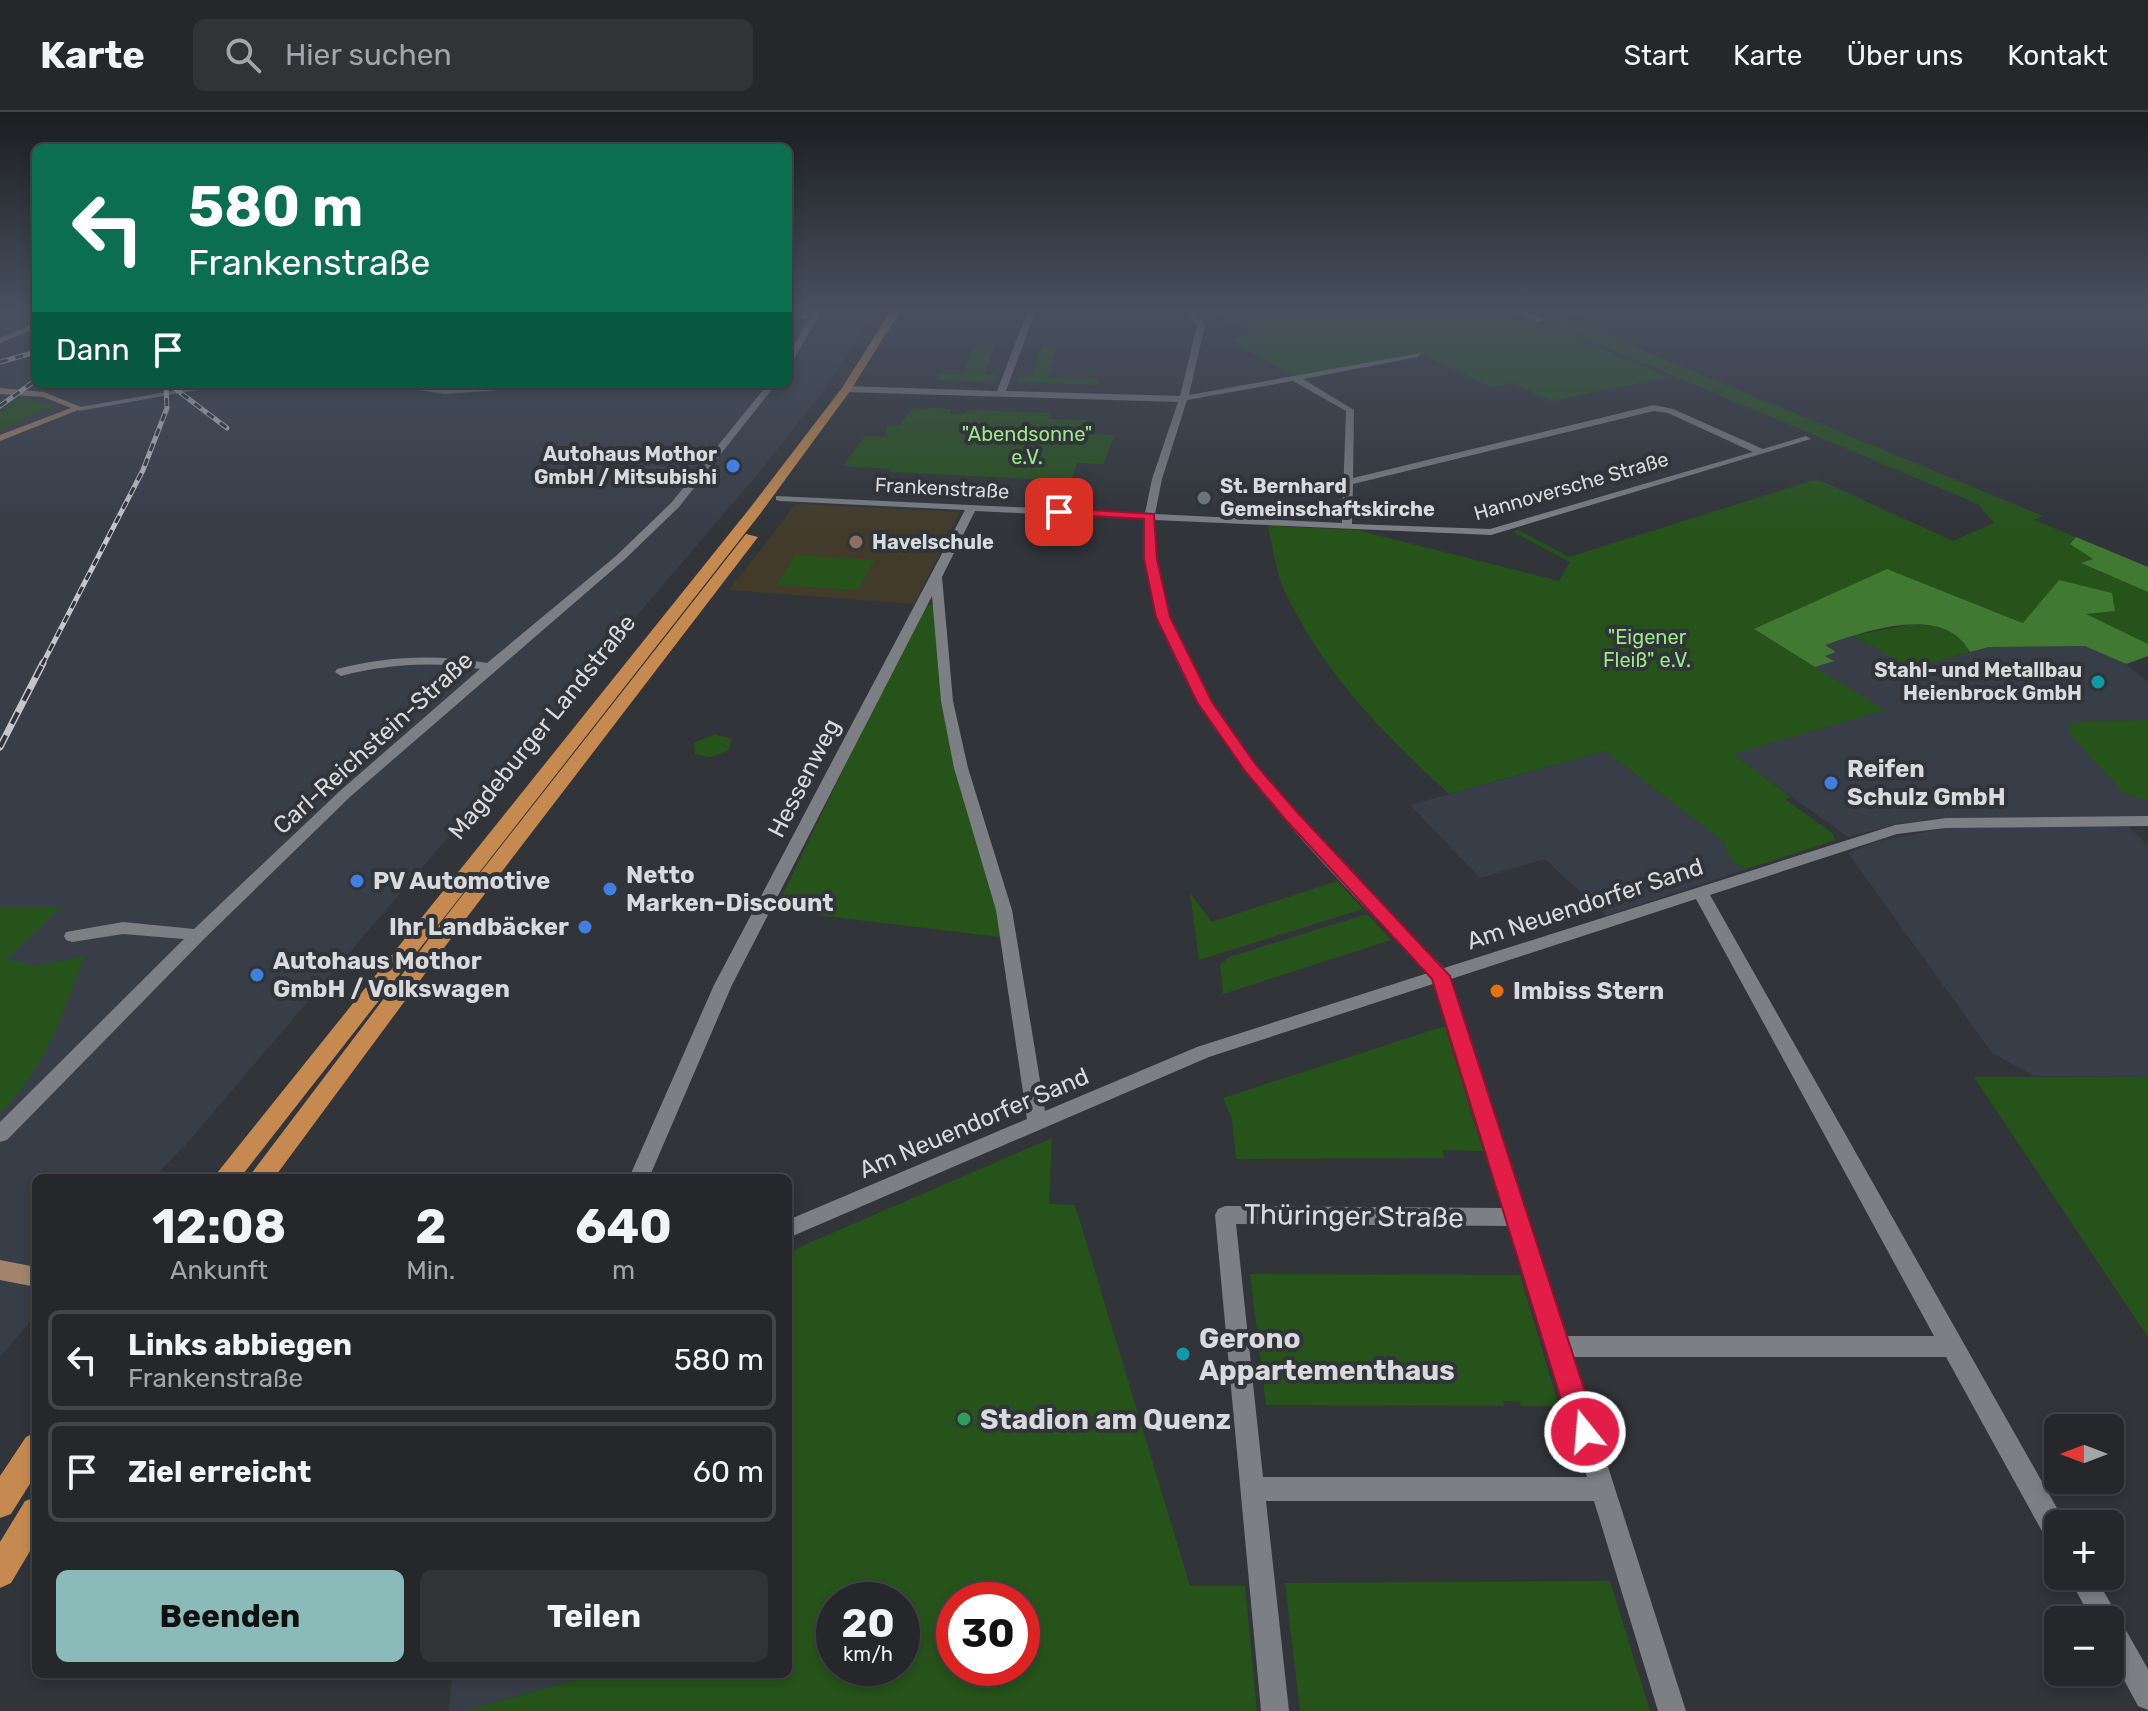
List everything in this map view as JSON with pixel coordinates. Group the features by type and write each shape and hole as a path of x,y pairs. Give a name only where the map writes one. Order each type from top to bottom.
{"main road":[{"name":"Magdeburger Landstraße","path":"228,1174 856,382"},
{"name":"Magdeburger Landstraße","path":"263,1174 454,920 780,498 857,382"},
{"path":"0,1503 32,1453"},
{"path":"0,1572 32,1519"}],"street":[{"path":"1000,395 1005,382"},
{"path":"1187,382 1161,467 1150,516 1151,559 1163,617 1204,702 1251,768 1290,815 1441,976 1672,1711"},
{"path":"852,389 1183,398 1275,382"},
{"path":"1302,382 1349,408 1347,527"},
{"path":"0,438 79,408 202,388"},
{"path":"419,388 445,391 487,388"},
{"path":"445,391 449,388"},
{"name":"Carl-Reichstein-Straße","path":"0,1134 198,935 346,793 620,558 675,505 707,469 769,388"},
{"path":"0,391 44,395 79,408"},
{"path":"1350,482 1654,408 1670,411 1760,451"},
{"name":"Hannoversche Straße","path":"1150,516 1448,534 1491,532 1806,439"},
{"name":"Frankenstraße","path":"780,498 1150,516"},
{"name":"Hessenweg","path":"641,1174 676,1102 695,1048 723,985 972,507"},
{"path":"936,577 947,701 961,768 1004,910 1037,1122"},
{"path":"341,672 380,660 411,658 443,658 490,667"},
{"name":"Am Neuendorfer Sand","path":"792,1227 1203,1052 1895,830 1946,823 2147,822"},
{"path":"1700,892 2044,1510"},
{"path":"72,936 123,928 198,935"},
{"name":"Thüringer Straße","path":"1275,1711 1225,1215 1518,1217"},
{"path":"0,1270 32,1276"},
{"path":"1558,1347 1952,1346"},
{"path":"1253,1489 1602,1489"},
{"path":"2124,1653 2148,1696"}],"shaded area":[{"path":"0,382 32,382 32,388 792,388 792,382 829,382 756,476 188,1142 157,1174 32,1174 32,1320 0,1357 0,431 55,406 14,396 0,413"},
{"name":"Havelschule","path":"796,504 960,512 914,604 729,590"},
{"path":"1853,636 1913,668 1989,647 2085,646 2126,664 2148,682 2148,720 2086,721 2124,793 2148,801 2148,817 1940,818 1896,824 1848,837 1732,754 1884,710 1815,667 1833,661 1824,655 1834,653 1824,645"},
{"path":"1605,751 1722,840 1732,862 1747,869 1606,916 1545,859 1480,878 1410,805"},
{"path":"1952,827 2129,827 2148,846 2148,1077 2034,1076 1992,1053 1848,853 1879,841"},
{"path":"452,1678 582,1678 465,1711 449,1711"}],"green space":[{"path":"1018,382 1099,382 1098,385"},
{"path":"1480,382 1645,382 1550,401 1513,383 1491,387"},
{"name":"\"Eigener Fleiß\" e.V.","path":"1687,382 1719,382 2043,516 2034,520 2076,537 2070,543 2094,559 2083,564 2148,592 2148,644 2084,614 2059,580 2024,623 1887,569 1755,630 1885,710 1733,754 1791,797 1785,799 1832,833 1836,840 1747,869 1732,862 1722,840 1605,751 1449,794 1401,749 1336,676 1300,621 1282,585 1268,526 1357,530 1559,581 1570,562 1513,532 1519,530 1569,557 1817,479 1953,541 1994,523 1978,504"},
{"path":"14,396 56,405 0,431 0,413"},
{"name":"\"Abendsonne\" e.V.","path":"950,409 950,414 965,414 968,410 1049,413 1049,419 1086,420 1089,423 1087,434 1115,435 1103,464 1077,463 1071,481 890,472 891,469 843,466 865,436 885,437 887,425 900,425 911,410"},
{"path":"2076,537 2148,567 2148,592 2081,563 2093,559 2070,544"},
{"path":"795,555 874,560 858,590 777,585"},
{"path":"1887,569 2023,623 2059,580 2112,593 2115,611 2086,614 2148,644 2148,656 2126,664 2085,646 1989,647 1970,652 1958,637 1942,628 1903,625 1862,633 1825,645 1836,652 1825,656 1834,661 1815,667 1754,629"},
{"path":"935,604 937,645 999,911 1000,937 775,910 905,643 926,605"},
{"path":"1913,624 1946,630 1959,638 1970,652 1913,668 1853,636"},
{"path":"2148,720 2148,801 2124,793 2069,733 2070,725 2086,721"},
{"path":"715,734 731,739 729,750 711,757 695,754 694,743"},
{"path":"1337,881 1363,909 1199,960 1190,893 1212,922"},
{"path":"0,907 65,908 58,910 7,959 36,966 84,956 51,1040 29,1079 0,1113"},
{"path":"1367,914 1391,940 1223,994 1220,965 1229,957"},
{"path":"1445,1026 1483,1151 1443,1150 1444,1158 1236,1159 1232,1119 1223,1098"},
{"path":"1974,1077 2148,1077 2148,1337"},
{"name":"Stadion am Quenz","path":"1052,1138 1049,1204 1075,1205 1190,1586 1245,1586 1257,1711 465,1711 582,1678 792,1678 792,1250"},
{"path":"1250,1274 1520,1275 1559,1406 1521,1406 1519,1401 1503,1401 1504,1406 1266,1405"},
{"path":"1610,1581 1650,1711 1300,1711 1285,1583"}],"railway":[{"path":"0,406 32,383"},
{"path":"42,665 143,470 167,408 166,388"},
{"path":"174,388 227,428"},
{"path":"0,747 43,663"}],"place":[{"name":"Autohaus Mothor GmbH / Mitsubishi","path":"733,466"},
{"name":"St. Bernhard Gemeinschaftskirche","path":"1204,498"},
{"name":"Havelschule","path":"856,542"},
{"name":"Stahl- und Metallbau Heienbrock GmbH","path":"2098,682"},
{"name":"Reifen Schulz GmbH","path":"1831,783"},
{"name":"PV Automotive","path":"357,881"},
{"name":"Netto Marken-Discount","path":"610,889"},
{"name":"Ihr Landbäcker","path":"585,927"},
{"name":"Autohaus Mothor GmbH / Volkswagen","path":"257,975"},
{"name":"Imbiss Stern","path":"1497,991"},
{"name":"Gerono Appartementhaus","path":"1183,1354"},
{"name":"Stadion am Quenz","path":"964,1419"}],"route":[{"path":"1059,512 1150,516 1151,559 1163,617 1204,702 1251,768 1290,815 1441,976 1585,1432"}]}
